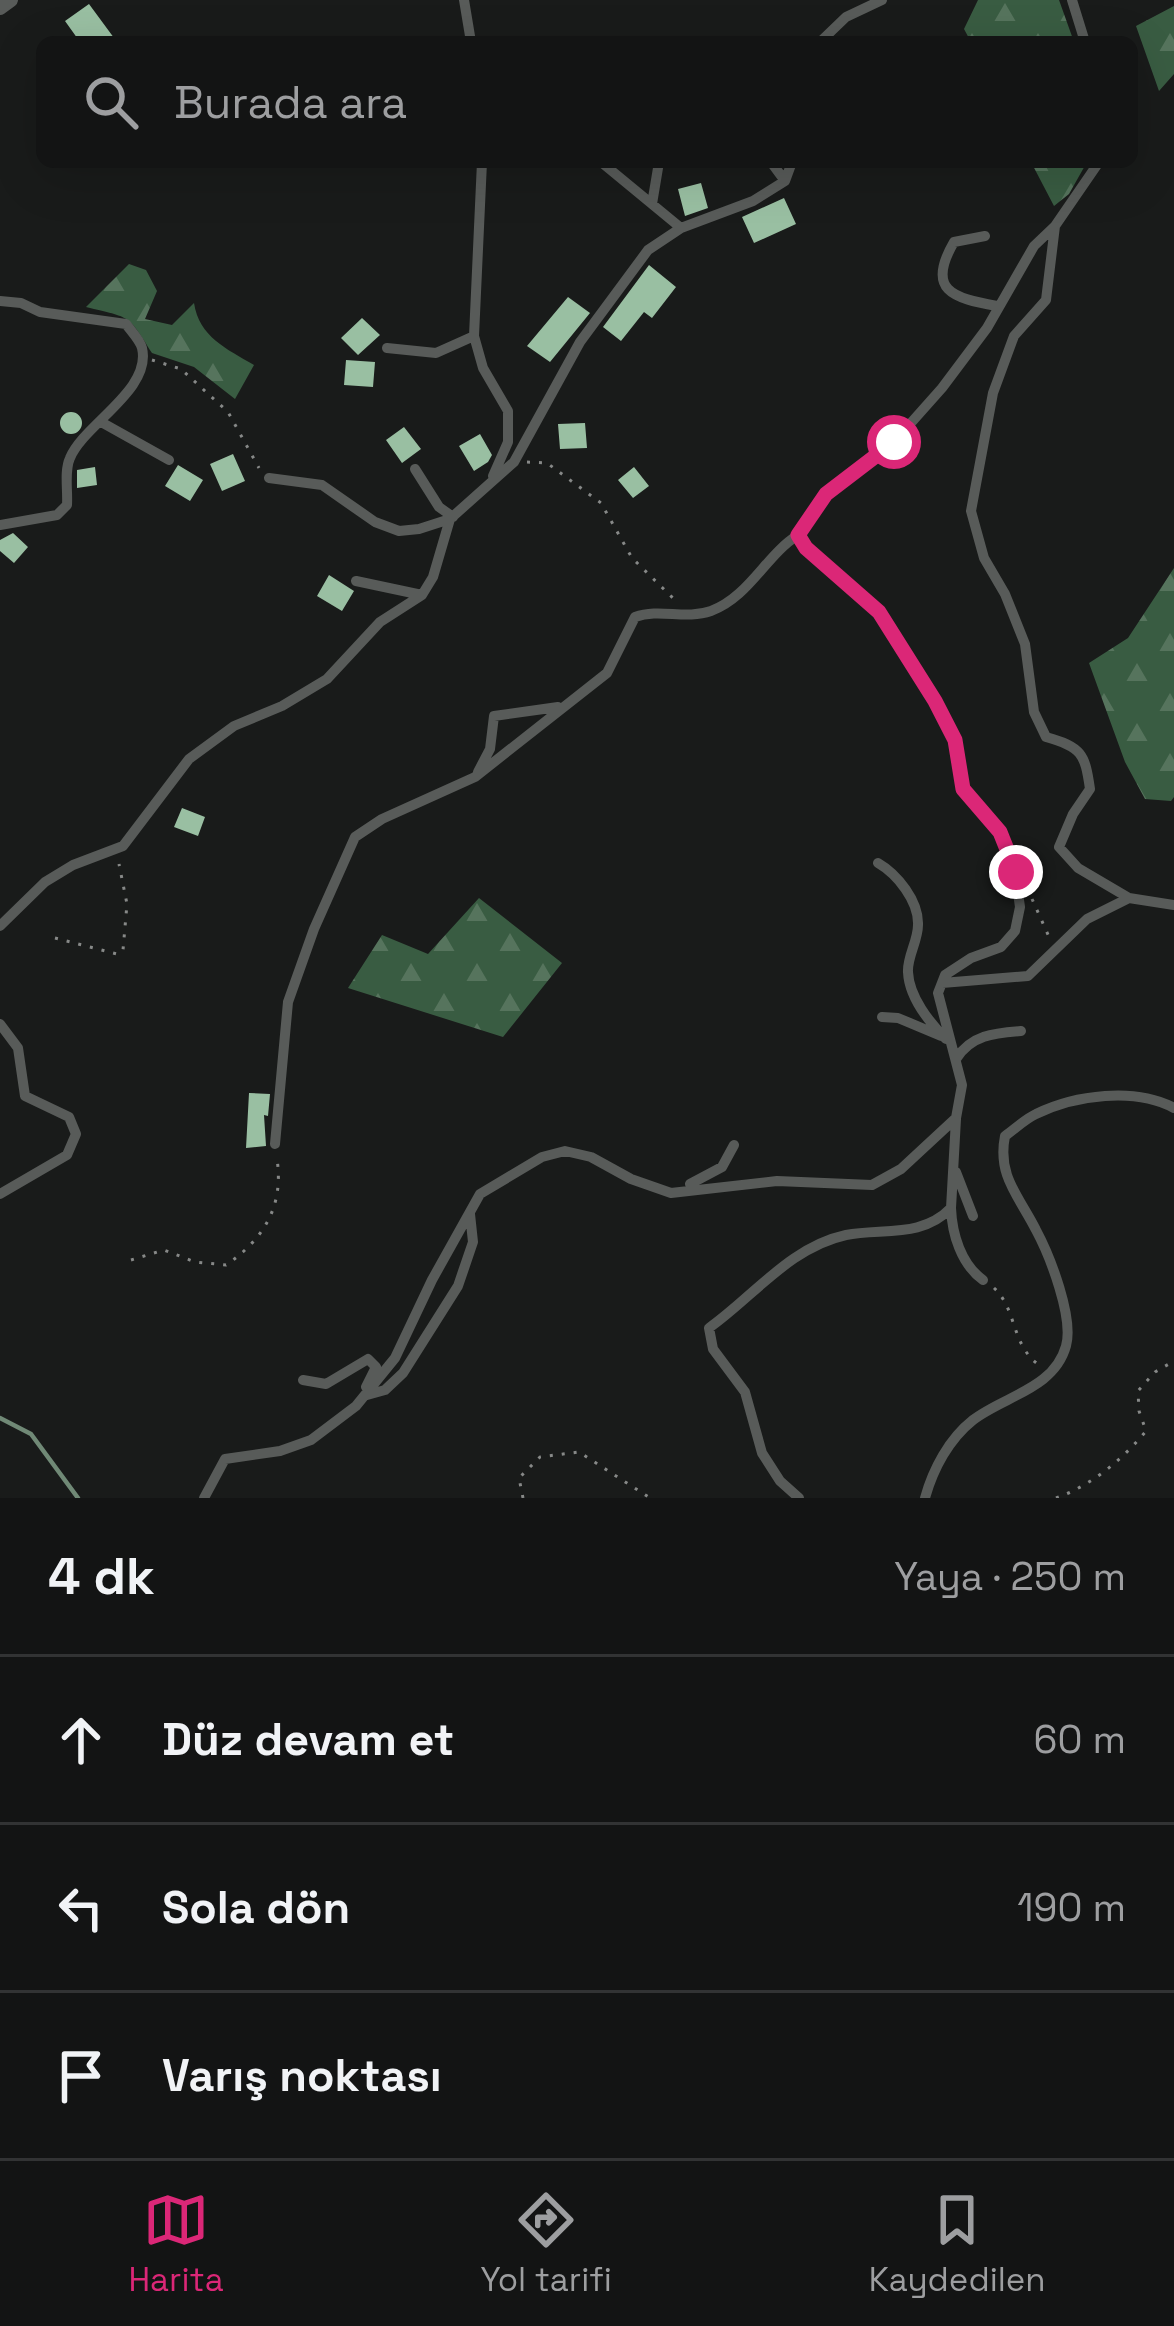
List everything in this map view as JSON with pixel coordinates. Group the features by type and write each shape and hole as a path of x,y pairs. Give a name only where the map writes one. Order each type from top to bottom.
{"street":[{"path":"0,8 11,0"},
{"path":"464,0 470,36"},
{"path":"826,36 847,17 882,0"},
{"path":"1072,0 1083,36"},
{"path":"482,168 473,336 483,368 508,411 508,442 488,487"},
{"path":"608,168 681,229"},
{"path":"652,205 658,168"},
{"path":"775,168 785,181"},
{"path":"269,478 322,485 375,522 399,531 452,518 514,462 580,343 648,250 681,229 753,201 785,181 790,168"},
{"path":"275,1144 288,1002 355,837 382,819 476,778 607,673 635,617 650,612 683,616 712,611 753,580 779,547 798,535 826,494 894,442 942,388 987,328 1034,246 1055,226 1095,168"},
{"path":"1055,226 1046,300 1015,336 993,393 971,511 984,558 1025,644 1034,712 1046,737 1069,743 1085,758 1090,789 1059,847 1078,868 1129,898 1174,905"},
{"path":"985,236 954,242 941,268 941,282 970,302 997,306"},
{"path":"0,301 22,303 40,312 126,324 142,347 141,370 67,462 67,505 57,515 0,525"},
{"path":"388,348 436,352 473,336"},
{"path":"101,422 170,460"},
{"path":"415,470 452,518"},
{"path":"0,926 45,882 73,865 122,847 189,759 234,726 328,679 380,622 422,596 452,518"},
{"path":"798,535 806,548 879,612 955,740 963,789 1000,832 1016,872 1020,907 1016,931 1000,946 945,975 938,993 962,1085 952,1163 952,1228 972,1272 983,1280"},
{"path":"356,581 422,596"},
{"path":"476,778 490,749 494,716 547,711 572,701"},
{"path":"878,863 892,871 915,906 919,922 908,970 918,1000 951,1047"},
{"path":"942,983 1028,976 1087,919 1129,898"},
{"path":"882,1017 898,1018 951,1047 1021,1031"},
{"path":"0,1024 18,1048 25,1096 69,1117 76,1135 67,1155 0,1194"},
{"path":"925,1498 934,1467 972,1420 1051,1373 1066,1347 1067,1315 1038,1233 1007,1182 1000,1159 1005,1136 1034,1114 1088,1099 1144,1096 1174,1108"},
{"path":"204,1498 225,1459 280,1451 310,1440 360,1401 395,1358 480,1194 542,1157 565,1151 591,1156 631,1179 671,1193 777,1181 872,1185 902,1169 956,1118"},
{"path":"671,1193 722,1167 734,1145"},
{"path":"952,1163 973,1216"},
{"path":"799,1498 780,1481 762,1453 745,1392 713,1349 709,1328 806,1250 846,1235 897,1232 938,1222 951,1208"},
{"path":"360,1401 385,1390 403,1373 458,1286 472,1242 470,1211"},
{"path":"303,1380 326,1384 368,1359 376,1367 360,1401"}],"path":[{"path":"141,356 181,369 228,412 255,464 269,478"},
{"path":"514,462 547,463 601,502 632,558 672,600 712,611"},
{"path":"55,938 102,952 123,950 127,904 116,850"},
{"path":"1016,872 1043,914 1053,950"},
{"path":"130,1260 164,1250 195,1262 226,1265 249,1249 262,1234 280,1195 275,1144"},
{"path":"983,1280 1000,1292 1028,1357 1051,1373"},
{"path":"1056,1498 1104,1472 1130,1451 1146,1431 1138,1411 1138,1391 1155,1372 1174,1361"},
{"path":"523,1498 519,1478 540,1457 579,1452 650,1498"}],"green space":[{"path":"978,0 1059,0 1072,36 968,36 964,29"},
{"path":"1174,6 1174,74 1159,91 1136,26"},
{"path":"1034,168 1084,168 1069,194 1054,206"},
{"path":"129,264 146,270 157,291 145,319 172,325 194,303 208,333 254,365 235,399 194,367 152,353 127,320 86,307"},
{"path":"1174,568 1171,801 1145,799 1125,762 1089,663 1128,638"},
{"path":"479,898 562,963 503,1037 348,988 382,935 428,954"}],"building":[{"path":"89,4 113,36 76,36 65,21"},
{"path":"701,183 708,208 685,216 678,189"},
{"path":"784,198 796,224 754,243 742,217"},
{"path":"649,265 676,287 652,318 644,312 621,341 603,327"},
{"path":"568,297 590,313 550,362 527,346"},
{"path":"362,318 380,335 358,355 341,338"},
{"path":"346,360 375,362 373,387 344,385"},
{"path":"71,412 82,423 71,434 60,423"},
{"path":"585,423 587,448 560,449 558,424"},
{"path":"404,427 421,449 402,463 386,440"},
{"path":"480,434 492,455 474,471 459,446"},
{"path":"233,454 245,481 222,491 210,464"},
{"path":"178,465 203,480 190,501 165,486"},
{"path":"95,467 97,485 77,488 77,470"},
{"path":"634,467 649,486 633,498 618,480"},
{"path":"13,533 28,547 14,563 0,551 0,540"},
{"path":"329,575 354,591 342,611 317,596"},
{"path":"182,808 205,817 198,836 174,827"},
{"path":"249,1093 270,1094 268,1116 264,1115 266,1146 246,1148"}],"waterway":[{"path":"0,1418 31,1434 78,1498"}],"route":[{"path":"894,442 826,494 798,535 806,548 879,612 955,740 963,789 1000,832 1016,872"}]}
